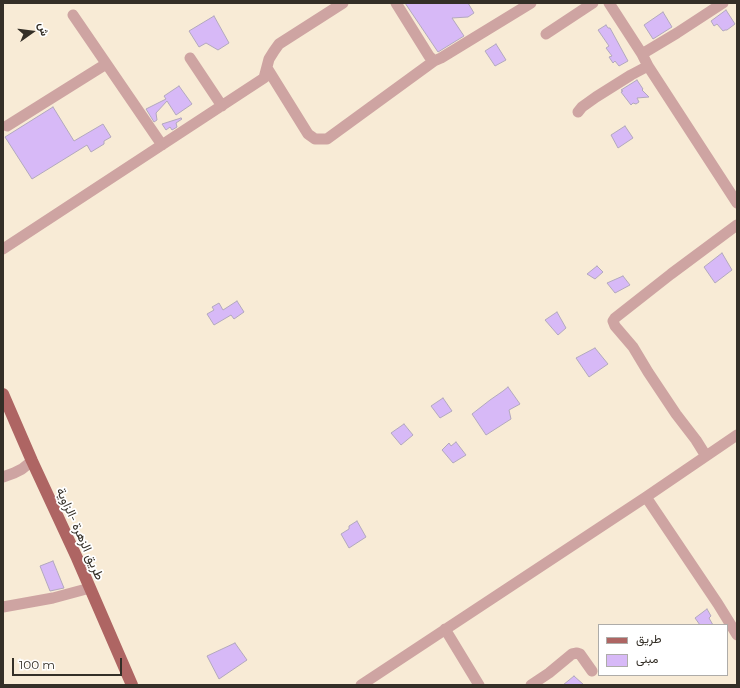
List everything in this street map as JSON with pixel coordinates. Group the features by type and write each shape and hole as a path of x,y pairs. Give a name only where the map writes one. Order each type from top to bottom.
{"main road":[{"name":"طريق الزهرة -الزاوية","path":"3,394 132,685"}],"street":[{"path":"3,249 264,78 269,60 279,44 343,3"},
{"path":"396,3 429,56 434,61"},
{"path":"267,68 308,134 315,139 326,139 434,61 532,3"},
{"path":"546,34 593,3"},
{"path":"609,3 737,203"},
{"path":"642,54 723,3"},
{"path":"73,15 162,145"},
{"path":"190,58 222,106"},
{"path":"7,126 106,64"},
{"path":"578,112 592,100 648,66"},
{"path":"706,456 676,414 633,347 614,326 613,321 671,274 737,225"},
{"path":"361,685 646,497 737,435"},
{"path":"3,477 22,469 32,461"},
{"path":"646,497 718,604 737,635"},
{"path":"3,607 53,598 90,588"},
{"path":"445,629 479,685"},
{"path":"531,685 549,673 572,654 580,654 592,671"}],"building":[{"path":"405,3 468,3 474,13 468,17 452,18 464,36 438,52"},
{"path":"726,10 735,24 723,31 717,24 714,26 711,21"},
{"path":"663,12 672,27 653,39 644,25"},
{"path":"214,16 229,43 218,50 206,43 199,47 189,31"},
{"path":"606,25 610,28 628,61 619,66 615,61 613,63 609,57 612,56 606,48 609,46 598,30"},
{"path":"496,44 506,60 495,66 485,51"},
{"path":"637,80 643,89 642,90 649,97 637,98 639,102 631,105 621,90"},
{"path":"179,86 192,104 176,115 167,101 156,113 157,120 154,122 146,109 166,99 164,96"},
{"path":"53,107 74,141 103,124 111,137 104,141 104,144 91,152 87,145 32,179 5,137"},
{"path":"181,118 182,119 176,123 177,127 172,130 170,127 166,130 162,124"},
{"path":"625,126 633,138 618,148 611,135"},
{"path":"722,253 732,270 715,283 704,267"},
{"path":"597,266 603,272 595,279 587,274"},
{"path":"623,276 630,285 615,293 607,283"},
{"path":"237,301 244,312 234,319 231,315 214,325 207,314 214,310 212,307 219,303 223,310"},
{"path":"557,312 566,328 558,335 545,320"},
{"path":"595,348 608,364 589,377 576,358"},
{"path":"508,387 520,404 509,410 511,419 486,435 472,414"},
{"path":"443,398 452,411 440,418 431,406"},
{"path":"404,424 413,435 401,445 391,433"},
{"path":"456,442 466,455 453,463 442,450 449,443 451,446"},
{"path":"357,521 366,537 349,548 341,534"},
{"path":"53,561 64,588 50,591 40,566"},
{"path":"707,609 711,616 709,618 712,624 699,624 695,618"},
{"path":"235,643 247,660 219,679 207,656"},
{"path":"574,676 584,685 563,685"}]}
